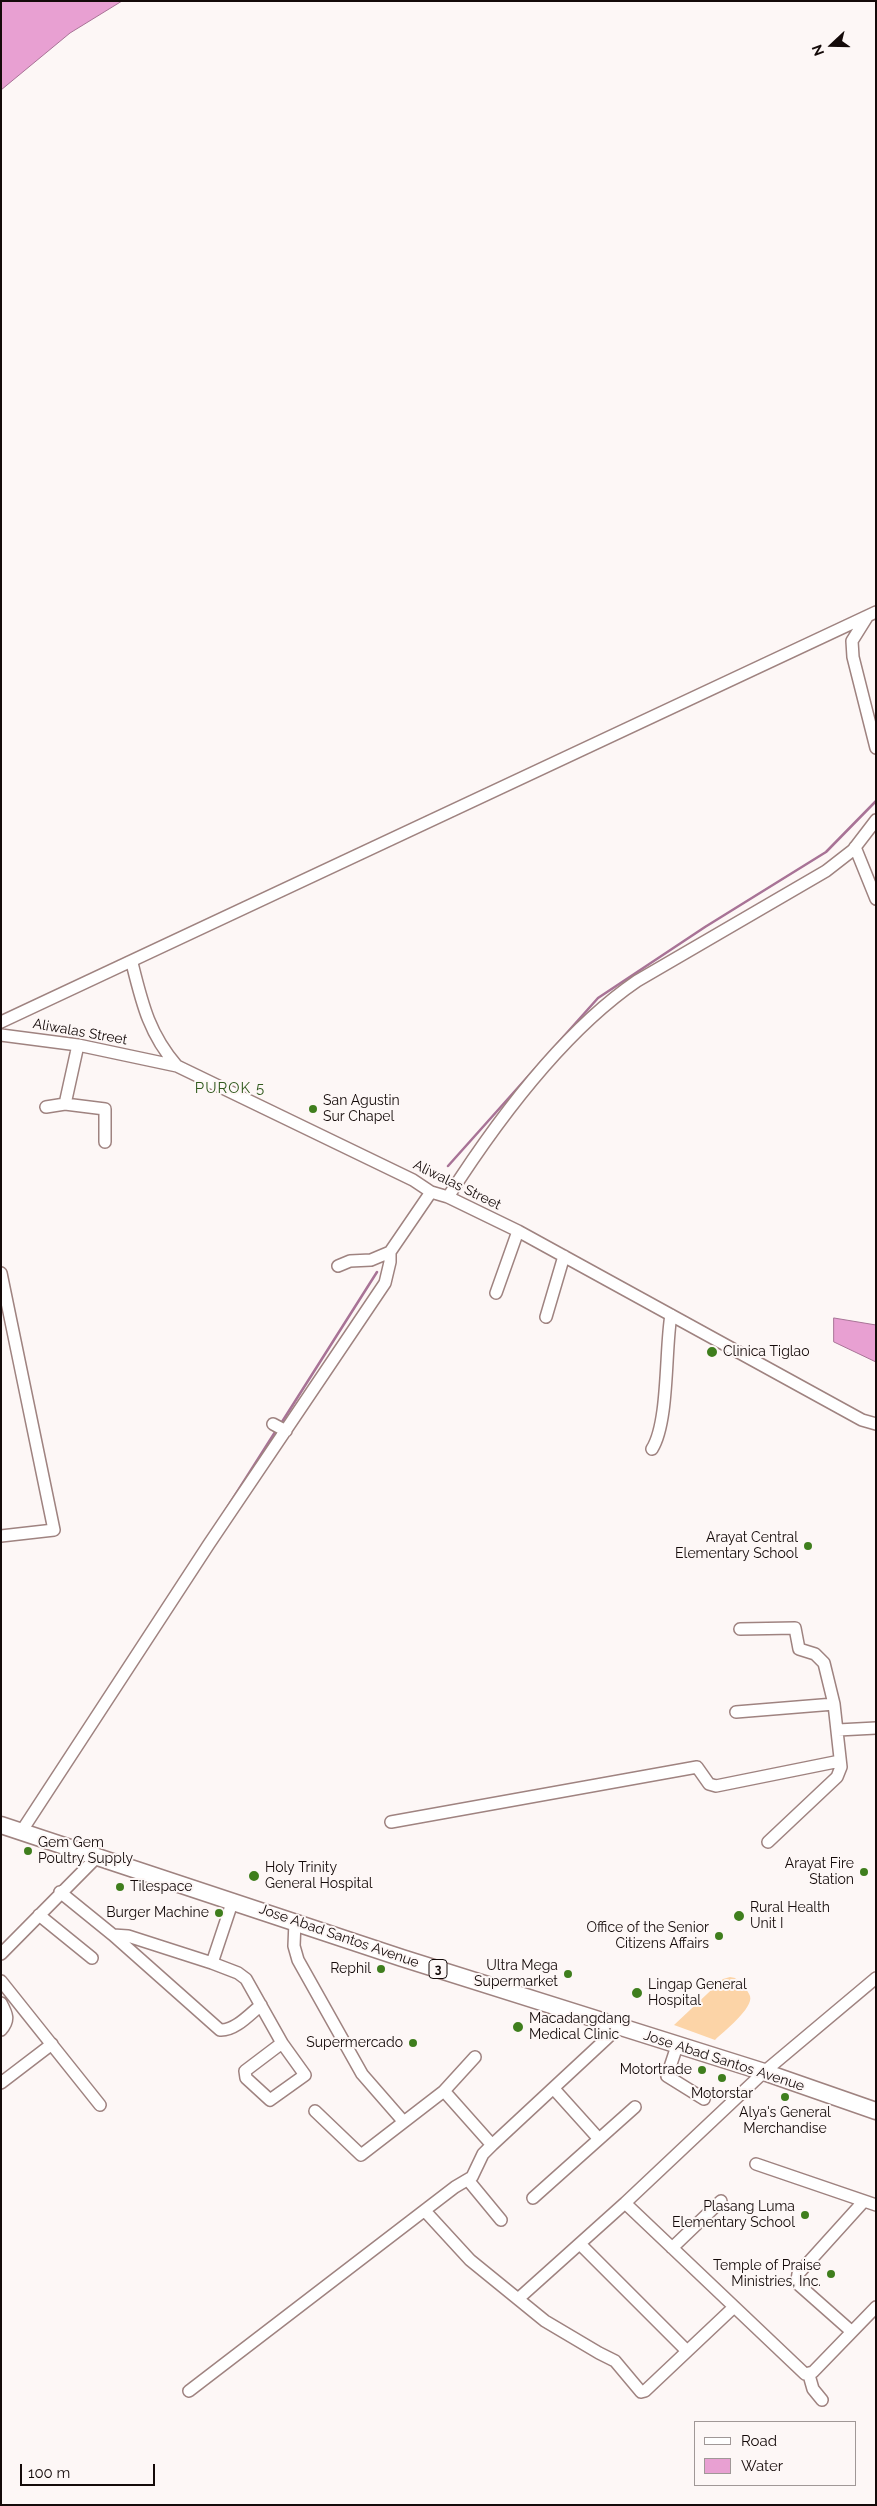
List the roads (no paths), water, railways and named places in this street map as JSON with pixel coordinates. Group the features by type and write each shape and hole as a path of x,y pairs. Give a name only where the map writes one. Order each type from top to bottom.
{"highway":[{"name":"Jose Abad Santos Avenue","path":"1,1825 96,1858 233,1900 402,1958 764,2072 876,2112"}],"street":[{"path":"872,614 852,641 858,682 876,748"},
{"path":"1,1022 132,963 603,738 872,614"},
{"path":"448,1197 470,1162 532,1083 610,1001 637,981 826,871 855,847 876,820"},
{"path":"855,847 876,899"},
{"path":"132,963 153,1032 160,1048 176,1066"},
{"name":"Aliwalas Street","path":"1,1035 78,1045 176,1066 413,1180 431,1192 448,1197 518,1231 862,1420 876,1424"},
{"path":"65,1104 78,1045"},
{"path":"46,1107 65,1104 105,1109 105,1142"},
{"path":"338,1266 350,1261 371,1260 390,1252 431,1192"},
{"path":"496,1293 518,1231"},
{"path":"21,1832 281,1428 385,1283 390,1262 390,1252"},
{"path":"546,1317 564,1256"},
{"path":"1,1273 4,1298 54,1530 1,1536"},
{"path":"652,1448 658,1436 665,1389 667,1337 671,1315"},
{"path":"740,1629 795,1628 799,1649 815,1654 824,1663 838,1730 840,1761 838,1777 768,1842"},
{"path":"736,1712 834,1704"},
{"path":"838,1730 876,1728"},
{"path":"391,1822 697,1767 709,1784 716,1786 840,1761"},
{"path":"1,1954 60,1892 96,1858"},
{"path":"60,1892 113,1934 220,2030 227,2030 234,2026 261,2005"},
{"path":"212,1963 233,1900"},
{"path":"39,1915 92,1958"},
{"path":"295,1921 294,1946 298,1960 362,2074 403,2121"},
{"path":"113,1934 128,1936 212,1963 238,1973 246,1979 282,2043 305,2072 270,2100 246,2078 245,2071 282,2043"},
{"path":"518,2299 626,2203 764,2072 876,1978"},
{"path":"1,1980 100,2105"},
{"path":"1,2003 8,2017 7,2024 1,2030"},
{"path":"188,2391 455,2187 468,2180 474,2174 481,2158 492,2145 619,2027"},
{"path":"1,2083 52,2044"},
{"path":"677,2046 666,2076 704,2099"},
{"path":"315,2111 361,2154 444,2091 475,2057"},
{"path":"554,2089 600,2139"},
{"path":"444,2091 492,2145"},
{"path":"533,2198 635,2107"},
{"path":"756,2164 876,2205"},
{"path":"468,2180 500,2220"},
{"path":"672,2248 722,2201"},
{"path":"851,2331 799,2285 797,2280 798,2274 864,2201"},
{"path":"626,2203 805,2374 809,2374"},
{"path":"426,2211 460,2251 545,2321 599,2353 608,2356 641,2392 645,2391 734,2307"},
{"path":"580,2244 687,2351"},
{"path":"809,2374 876,2307"},
{"path":"809,2374 813,2388 822,2400"}],"water":[{"path":"1,1 122,1 70,33 1,90"},
{"path":"834,1318 876,1325 876,1362 834,1342"}],"waterway":[{"path":"448,1166 598,998 705,927 826,852 876,801"},
{"path":"280,1425 377,1272"},
{"path":"225,1511 277,1429"}],"place":[{"name":"San Agustin Sur Chapel","path":"313,1109"},
{"name":"Clinica Tiglao","path":"712,1352"},
{"name":"Arayat Central Elementary School","path":"808,1546"},
{"name":"Gem Gem Poultry Supply","path":"28,1851"},
{"name":"Arayat Fire Station","path":"864,1872"},
{"name":"Holy Trinity General Hospital","path":"254,1876"},
{"name":"Tilespace","path":"120,1887"},
{"name":"Burger Machine","path":"219,1913"},
{"name":"Rural Health Unit I","path":"739,1916"},
{"name":"Office of the Senior Citizens Affairs","path":"719,1936"},
{"name":"Rephil","path":"381,1969"},
{"name":"Ultra Mega Supermarket","path":"568,1974"},
{"name":"Lingap General Hospital","path":"637,1993"},
{"name":"Macadangdang Medical Clinic","path":"518,2027"},
{"name":"Supermercado","path":"413,2043"},
{"name":"Motortrade","path":"702,2070"},
{"name":"Motorstar","path":"722,2078"},
{"name":"Alya's General Merchandise","path":"785,2097"},
{"name":"Plasang Luma Elementary School","path":"805,2215"},
{"name":"Temple of Praise Ministries, Inc.","path":"831,2274"}],"district":[{"name":"PUROK 5","path":"230,1088"}]}
